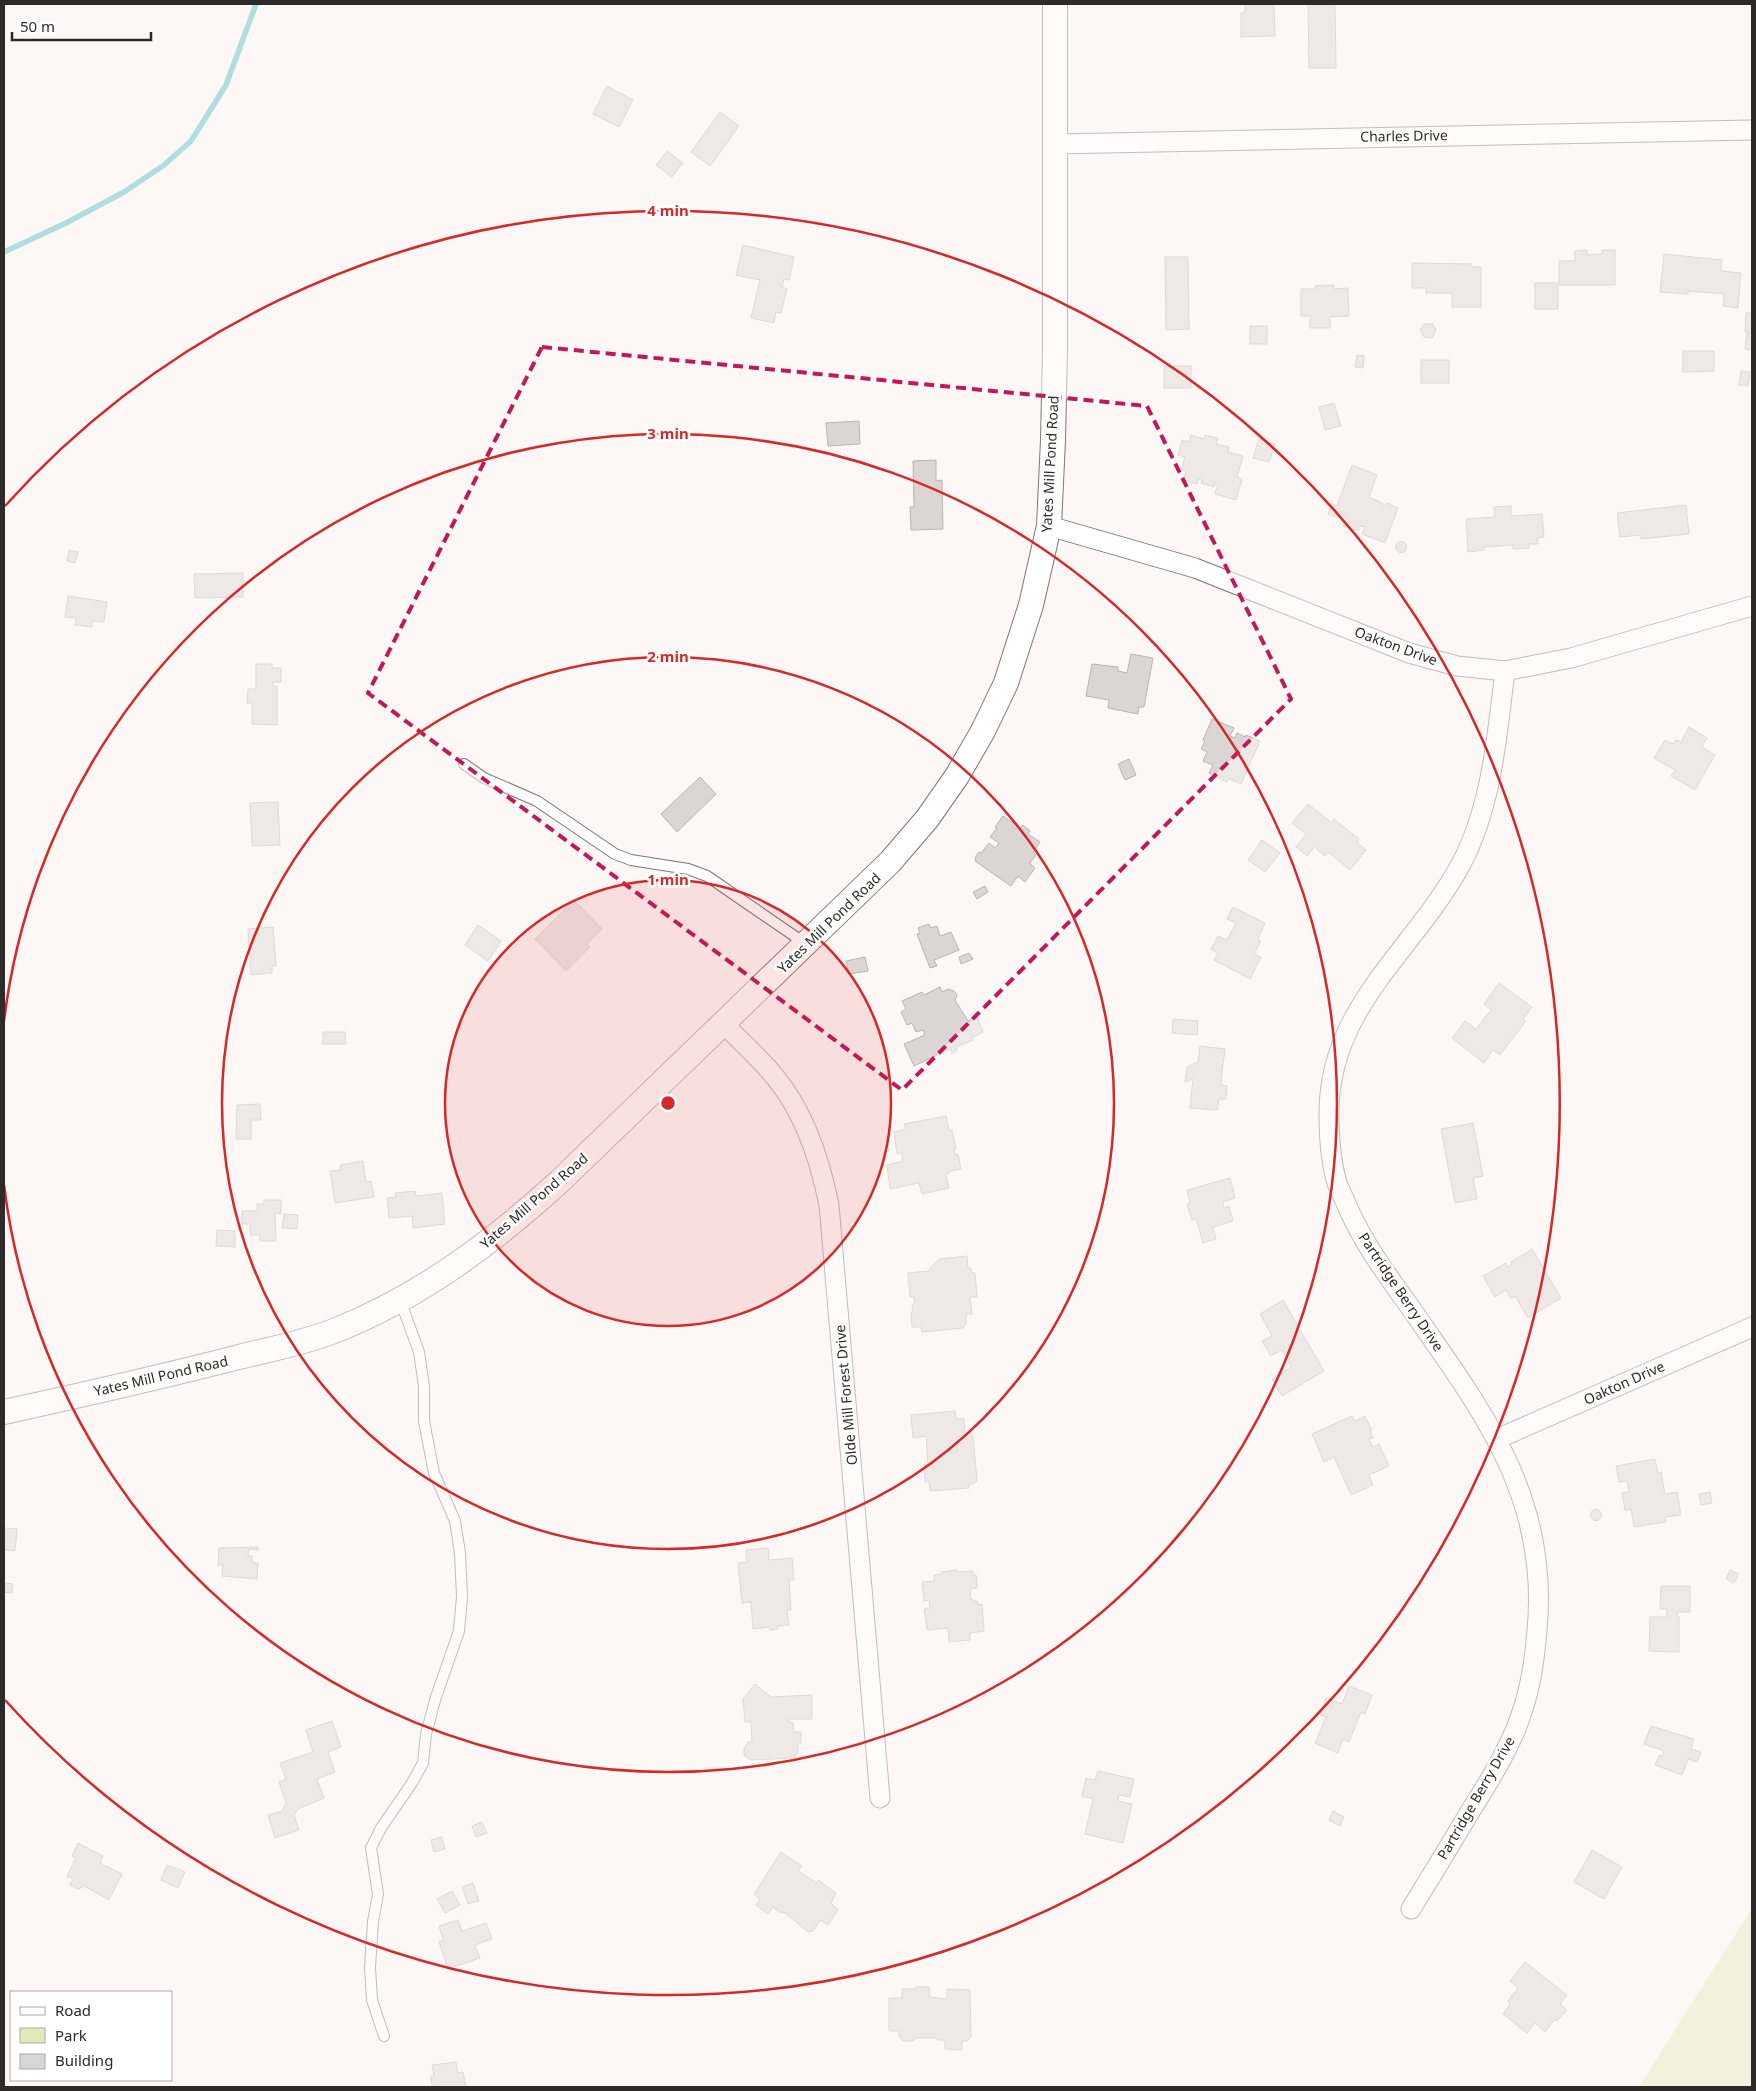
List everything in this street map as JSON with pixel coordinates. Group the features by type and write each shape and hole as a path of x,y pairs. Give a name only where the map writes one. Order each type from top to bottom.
{"street":[{"name":"Yates Mill Pond Road","path":"4,1412 192,1369 333,1332 400,1300 453,1268 529,1209 807,944 890,862 927,819 957,776 983,731 1006,684 1031,605 1049,526 1055,360 1055,4"},
{"name":"Charles Drive","path":"1055,144 1752,130"},
{"name":"Oakton Drive","path":"1049,526 1194,568 1409,654 1457,666 1505,671 1571,658 1752,606"},
{"name":"Partridge Berry Drive","path":"1410,1909 1497,1768 1515,1729 1533,1677 1538,1622 1539,1574 1534,1540 1517,1481 1496,1439 1474,1400 1361,1236 1338,1184 1332,1150 1329,1113 1333,1070 1346,1030 1370,990 1443,893 1461,864 1475,834 1497,738 1505,671"},
{"name":"Olde Mill Forest Drive","path":"724,1024 776,1078 794,1104 813,1146 823,1175 830,1205 880,1798"},
{"name":"Oakton Drive","path":"1496,1439 1752,1327"}],"lane":[{"path":"464,764 484,778 537,801 615,854 631,860 688,869 707,876 807,944"},
{"path":"384,2036 372,2000 370,1967 378,1894 371,1848 381,1828 412,1783 423,1763 426,1734 459,1631 462,1597 460,1553 455,1521 434,1473 424,1421 424,1386 419,1352 400,1300"}],"highlighted area":[{"path":"542,347 1147,406 1291,699 902,1090 368,693"}],"green space":[{"path":"1752,1908 1752,2087 1639,2087"}],"building":[{"path":"1245,4 1274,4 1275,36 1241,37 1241,13 1245,13"},
{"path":"1308,4 1335,4 1336,68 1309,68"},
{"path":"607,86 633,100 619,127 593,114"},
{"path":"720,112 739,126 710,166 691,152"},
{"path":"667,151 683,163 672,177 656,165"},
{"path":"743,245 794,257 789,280 784,279 782,287 787,289 781,313 776,312 774,323 751,318 760,280 736,275"},
{"path":"1587,250 1587,255 1602,254 1602,250 1615,250 1615,285 1558,285 1558,309 1535,309 1535,283 1559,283 1559,261 1575,261 1575,251"},
{"path":"1664,254 1722,260 1721,271 1741,273 1738,308 1723,306 1724,294 1688,291 1688,294 1660,292"},
{"path":"1165,257 1188,257 1189,329 1166,330"},
{"path":"1412,263 1471,264 1471,267 1481,267 1481,307 1452,307 1452,293 1426,293 1426,288 1412,288"},
{"path":"1334,285 1334,289 1348,288 1349,316 1330,317 1330,328 1310,328 1310,316 1301,316 1301,289 1315,289 1315,286"},
{"path":"1746,313 1752,313 1752,332 1745,332"},
{"path":"1424,324 1433,324 1436,330 1432,338 1424,337 1420,330"},
{"path":"1250,326 1267,326 1267,344 1250,344"},
{"path":"1747,333 1752,334 1752,350 1745,349"},
{"path":"1683,351 1714,351 1714,371 1683,372"},
{"path":"1357,355 1364,356 1363,368 1355,367"},
{"path":"1421,360 1449,360 1449,383 1421,383"},
{"path":"1164,366 1191,366 1191,388 1164,388"},
{"path":"1741,371 1750,372 1748,386 1739,385"},
{"path":"1334,403 1341,426 1325,430 1319,407"},
{"path":"859,421 860,444 828,446 826,423"},
{"path":"1191,435 1204,439 1205,435 1218,438 1216,444 1229,447 1228,452 1243,456 1237,477 1242,479 1236,500 1215,494 1218,484 1215,483 1214,487 1201,483 1202,480 1198,479 1197,484 1184,480 1186,471 1181,470 1185,457 1178,455 1182,440 1189,442"},
{"path":"1259,439 1275,444 1269,462 1253,458"},
{"path":"936,460 936,481 942,480 943,529 911,530 910,507 914,507 913,461"},
{"path":"1352,465 1377,475 1369,497 1383,503 1382,505 1385,506 1387,503 1398,508 1385,543 1362,534 1365,527 1360,526 1358,531 1343,526 1345,520 1328,514 1332,504 1337,506"},
{"path":"1686,505 1689,534 1641,539 1641,535 1620,537 1617,513"},
{"path":"1511,506 1511,516 1542,514 1544,537 1537,538 1538,544 1529,544 1529,548 1513,549 1513,545 1484,547 1484,550 1468,552 1466,519 1495,517 1494,507"},
{"path":"1401,541 1407,547 1401,553 1395,547"},
{"path":"69,550 78,552 75,563 67,561"},
{"path":"243,573 243,597 195,598 194,574"},
{"path":"68,596 107,602 104,622 92,621 92,627 75,625 76,618 65,617"},
{"path":"1131,654 1153,658 1144,707 1139,707 1138,714 1108,708 1109,700 1086,696 1092,664 1118,667 1118,671 1127,673"},
{"path":"256,664 272,664 272,668 281,668 281,682 273,682 273,686 277,686 277,725 252,724 252,703 247,703 248,689 256,689"},
{"path":"1212,719 1234,728 1230,736 1235,738 1237,733 1260,741 1241,784 1229,779 1227,782 1209,773 1213,765 1203,761 1207,752 1201,749"},
{"path":"1689,727 1707,738 1702,747 1715,755 1695,790 1671,776 1675,770 1654,758 1665,740 1673,744 1676,740 1681,742"},
{"path":"1129,759 1136,775 1125,780 1118,764"},
{"path":"700,777 716,794 677,832 661,814"},
{"path":"278,802 280,845 252,846 250,803"},
{"path":"1308,804 1331,822 1334,819 1359,839 1357,842 1366,850 1350,870 1328,852 1325,856 1314,847 1307,856 1296,847 1306,834 1292,823"},
{"path":"1003,816 1020,828 1023,825 1030,831 1028,834 1040,842 1033,853 1036,855 1030,863 1035,868 1025,882 1018,876 1011,886 975,861 979,852 981,853 989,843 995,848 999,843 990,837"},
{"path":"1262,840 1280,853 1265,872 1248,860"},
{"path":"985,886 988,892 977,899 973,892"},
{"path":"574,900 602,929 587,944 590,947 566,971 535,939"},
{"path":"1233,907 1265,923 1258,939 1261,941 1254,954 1261,957 1250,979 1214,960 1218,953 1211,949 1218,936 1227,940 1236,923 1227,919"},
{"path":"929,924 931,928 937,926 940,936 951,932 959,950 934,960 937,966 930,968 917,934 920,933 918,928"},
{"path":"478,925 501,941 488,961 465,945"},
{"path":"273,927 276,966 272,966 272,973 251,975 248,929"},
{"path":"969,953 973,959 961,964 959,957"},
{"path":"865,957 868,971 849,974 846,961"},
{"path":"1499,983 1532,1007 1523,1019 1526,1021 1500,1055 1493,1050 1484,1063 1452,1038 1465,1021 1476,1029 1491,1010 1484,1004"},
{"path":"940,987 942,992 948,989 954,991 957,995 955,1000 968,1021 977,1017 983,1032 971,1038 973,1040 956,1047 957,1050 952,1053 950,1049 914,1066 904,1044 925,1035 923,1030 916,1032 912,1023 907,1025 901,1012 906,1009 902,1001 922,992 924,995"},
{"path":"1173,1019 1198,1021 1197,1035 1172,1033"},
{"path":"323,1032 345,1032 346,1044 323,1044"},
{"path":"1200,1046 1225,1049 1221,1085 1227,1086 1226,1099 1219,1099 1217,1110 1190,1108 1193,1079 1185,1082 1187,1067 1198,1062"},
{"path":"260,1104 261,1120 251,1120 251,1139 236,1139 237,1105"},
{"path":"946,1116 949,1130 952,1130 956,1149 954,1149 955,1155 958,1154 961,1169 951,1171 946,1175 949,1188 922,1194 919,1183 890,1189 887,1165 903,1161 901,1153 897,1154 894,1132 906,1129 904,1124"},
{"path":"1473,1123 1483,1176 1473,1178 1477,1199 1455,1203 1441,1129"},
{"path":"363,1161 366,1182 371,1181 374,1197 335,1203 330,1171 341,1170 340,1165"},
{"path":"1230,1178 1235,1198 1223,1202 1224,1208 1229,1206 1233,1221 1213,1227 1216,1239 1203,1243 1196,1218 1192,1220 1187,1204 1190,1203 1187,1190"},
{"path":"415,1191 416,1196 442,1193 445,1224 413,1228 412,1216 389,1218 387,1198 396,1197 395,1193"},
{"path":"264,1200 281,1200 281,1214 275,1213 276,1241 260,1241 260,1235 250,1235 250,1224 242,1224 242,1211 257,1211 257,1204 264,1204"},
{"path":"284,1214 298,1215 297,1229 282,1228"},
{"path":"217,1230 235,1231 235,1247 216,1246"},
{"path":"1532,1249 1561,1298 1528,1318 1515,1296 1511,1299 1506,1290 1495,1297 1483,1276 1506,1263 1508,1267 1512,1264 1511,1262"},
{"path":"967,1256 968,1268 971,1268 972,1273 975,1273 977,1297 970,1297 972,1314 966,1314 966,1324 963,1328 922,1332 921,1327 912,1327 911,1313 913,1313 914,1297 910,1297 908,1273 928,1271 939,1259"},
{"path":"1283,1300 1324,1371 1282,1396 1272,1379 1291,1367 1282,1350 1271,1356 1262,1341 1272,1336 1260,1314"},
{"path":"955,1411 956,1419 964,1418 965,1433 970,1432 973,1436 977,1481 969,1484 969,1488 930,1491 929,1482 925,1482 924,1465 928,1465 926,1436 913,1438 911,1415"},
{"path":"1352,1416 1355,1421 1365,1416 1372,1430 1370,1431 1373,1438 1369,1439 1373,1447 1379,1444 1389,1466 1369,1475 1373,1485 1351,1495 1334,1457 1324,1462 1312,1434"},
{"path":"1655,1459 1658,1473 1661,1472 1665,1494 1677,1492 1681,1515 1665,1517 1666,1522 1634,1527 1631,1509 1625,1510 1622,1493 1629,1492 1627,1481 1619,1482 1616,1466"},
{"path":"1710,1492 1712,1503 1701,1505 1699,1494"},
{"path":"1594,1510 1598,1510 1601,1515 1600,1519 1594,1520 1591,1517 1591,1513"},
{"path":"4,1528 17,1529 15,1551 4,1550"},
{"path":"258,1547 258,1550 249,1549 248,1556 252,1556 252,1562 258,1563 257,1579 222,1576 223,1565 218,1565 219,1548"},
{"path":"768,1548 769,1560 792,1558 794,1580 789,1580 791,1610 787,1610 789,1625 778,1626 778,1629 770,1630 769,1627 753,1629 751,1602 742,1603 738,1563 747,1562 746,1550"},
{"path":"957,1570 958,1572 972,1571 973,1575 976,1575 977,1588 970,1589 971,1599 978,1602 978,1605 982,1604 984,1631 970,1633 970,1640 949,1642 948,1628 927,1630 924,1609 930,1608 929,1600 924,1601 922,1582 934,1581 934,1575 942,1574 941,1572"},
{"path":"1730,1570 1739,1574 1734,1583 1726,1579"},
{"path":"4,1583 13,1584 12,1593 4,1592"},
{"path":"1661,1586 1690,1586 1690,1612 1677,1612 1677,1617 1679,1616 1679,1652 1649,1651 1650,1617 1667,1617 1667,1609 1660,1609"},
{"path":"755,1684 771,1697 812,1695 812,1719 789,1719 789,1722 793,1722 794,1732 801,1732 801,1743 798,1743 798,1754 795,1754 795,1758 750,1760 744,1755 744,1749 748,1742 752,1742 751,1722 745,1722 743,1699"},
{"path":"1349,1686 1372,1695 1365,1714 1361,1712 1349,1742 1343,1739 1338,1753 1315,1743 1326,1717 1320,1715 1326,1698 1342,1704"},
{"path":"332,1721 341,1747 328,1752 335,1772 317,1779 324,1798 298,1809 294,1815 299,1830 275,1838 268,1815 282,1811 286,1803 279,1782 286,1779 280,1763 313,1752 306,1730"},
{"path":"1651,1726 1694,1739 1691,1749 1701,1752 1697,1762 1688,1759 1682,1775 1655,1765 1659,1755 1662,1756 1664,1751 1644,1744"},
{"path":"1098,1771 1134,1779 1130,1797 1119,1795 1118,1801 1132,1804 1123,1843 1085,1834 1093,1799 1082,1796 1086,1778 1095,1780"},
{"path":"1333,1811 1344,1817 1340,1826 1329,1820"},
{"path":"482,1822 487,1833 476,1837 472,1826"},
{"path":"442,1837 445,1849 434,1852 431,1840"},
{"path":"78,1843 103,1856 100,1863 122,1874 109,1900 84,1886 78,1889 70,1885 73,1879 67,1876 76,1858 72,1856"},
{"path":"1592,1850 1622,1867 1604,1899 1574,1882"},
{"path":"781,1852 802,1866 798,1871 817,1883 818,1880 836,1893 831,1903 838,1910 828,1925 821,1920 813,1931 808,1932 784,1912 781,1913 773,1907 768,1914 756,1905 760,1899 754,1894"},
{"path":"167,1865 185,1872 178,1888 161,1880"},
{"path":"473,1883 479,1901 468,1904 462,1887"},
{"path":"452,1891 460,1905 445,1913 437,1899"},
{"path":"458,1920 462,1931 486,1923 492,1939 475,1945 480,1958 448,1969 439,1942 443,1940 439,1926"},
{"path":"1525,1962 1567,1995 1560,2004 1567,2010 1557,2021 1555,2019 1545,2032 1535,2023 1527,2033 1503,2014 1510,2004 1508,2001 1518,1988 1510,1981"},
{"path":"916,1987 929,1987 930,1997 945,1999 947,1998 947,1989 970,1990 971,2037 967,2041 962,2041 962,2050 945,2049 945,2040 938,2040 936,2038 917,2038 913,2041 903,2041 899,2037 899,2031 889,2031 889,1998 902,1998 902,1989 916,1989"},
{"path":"456,2062 458,2073 463,2072 466,2087 432,2087 431,2076 434,2076 432,2065"}],"waterway":[{"path":"4,252 66,223 124,192 164,165 191,141 226,85 256,4"}]}
